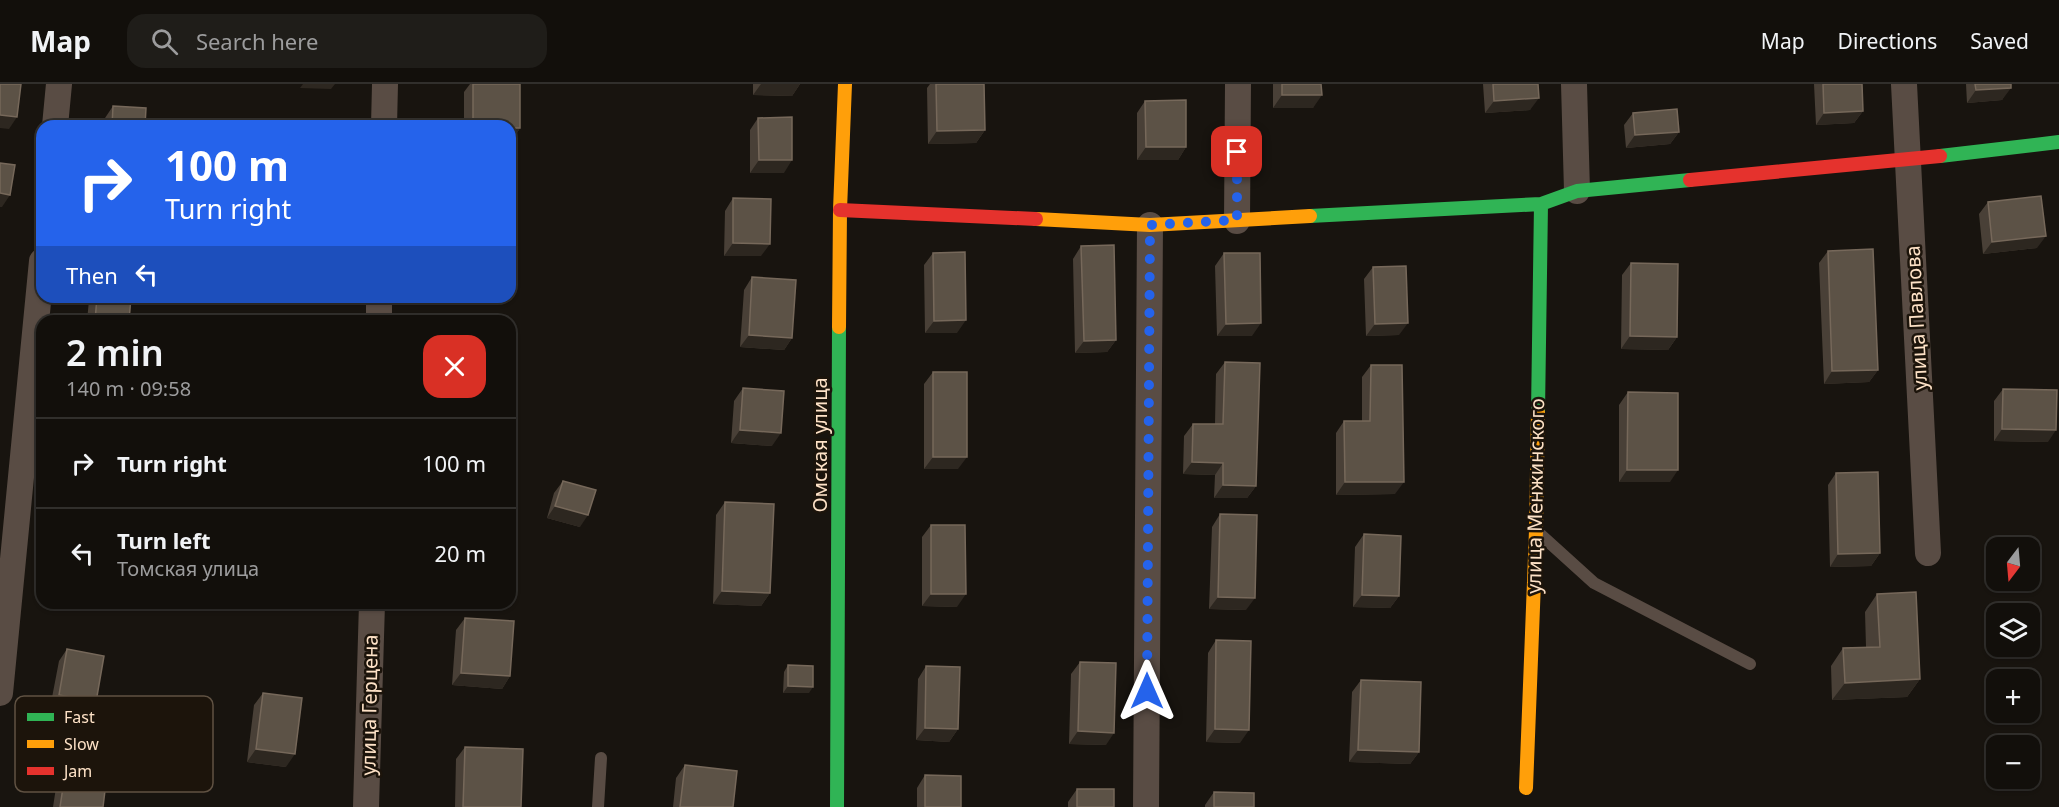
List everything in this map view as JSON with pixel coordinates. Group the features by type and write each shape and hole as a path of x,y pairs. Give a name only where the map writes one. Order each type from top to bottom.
{"street":[{"path":"56,120 59,84"},
{"path":"384,120 385,84"},
{"name":"Омская улица","path":"837,807 840,210 845,84"},
{"path":"1237,220 1238,84"},
{"path":"1574,84 1577,191"},
{"name":"улица Павлова","path":"1904,84 1928,553"},
{"path":"840,210 1150,225 1541,204 1577,191 1908,160 2059,142"},
{"name":"улица Менжинского","path":"1526,788 1536,530 1541,204"},
{"path":"1146,807 1150,225"},
{"path":"0,693 36,323"},
{"name":"улица Герцена","path":"366,807 372,609"}],"lane":[{"path":"1536,530 1594,583 1750,664"},
{"path":"598,807 601,758"}],"building":[{"path":"0,84 21,84 17,117 0,115"},
{"path":"473,84 520,84 520,128 516,128 516,120 473,120"},
{"path":"936,84 984,84 985,130 937,131"},
{"path":"1282,84 1321,84 1322,95 1282,95"},
{"path":"1493,84 1538,84 1539,98 1494,101"},
{"path":"1823,84 1862,84 1863,111 1824,113"},
{"path":"1975,84 2011,84 2011,88 1976,90"},
{"path":"1186,100 1186,147 1146,147 1145,101"},
{"path":"113,106 146,108 145,120 112,120"},
{"path":"1677,109 1679,132 1635,135 1633,113"},
{"path":"792,117 792,160 759,160 758,118"},
{"path":"0,163 15,165 10,195 0,193"},
{"path":"2041,196 2046,236 1992,242 1988,202"},
{"path":"733,198 771,199 770,244 733,243"},
{"path":"1114,245 1116,340 1084,341 1081,246"},
{"path":"1873,249 1878,370 1832,371 1828,251"},
{"path":"965,252 966,320 934,321 933,253"},
{"path":"1224,253 1260,253 1261,323 1226,324"},
{"path":"1631,263 1678,264 1677,337 1630,336"},
{"path":"1406,266 1408,323 1375,324 1373,267"},
{"path":"752,277 796,280 792,338 749,335"},
{"path":"96,303 130,303 130,315 96,315"},
{"path":"1225,362 1260,363 1256,486 1223,485 1223,463 1192,462 1193,424 1223,424"},
{"path":"1371,365 1402,365 1404,482 1345,482 1344,421 1370,421"},
{"path":"933,372 967,372 967,457 933,457"},
{"path":"743,388 784,391 781,433 740,430"},
{"path":"2003,389 2057,390 2056,430 2002,429"},
{"path":"1628,392 1678,393 1678,470 1627,470"},
{"path":"1878,472 1880,553 1838,554 1836,473"},
{"path":"563,481 596,490 588,515 555,506"},
{"path":"725,502 774,504 770,593 722,591"},
{"path":"1220,514 1257,515 1255,598 1218,597"},
{"path":"931,525 965,525 966,594 931,594"},
{"path":"1364,534 1401,536 1399,596 1362,595"},
{"path":"1916,592 1920,679 1845,683 1843,648 1880,647 1877,594"},
{"path":"465,618 514,621 510,676 461,673"},
{"path":"1216,640 1251,641 1249,730 1215,729"},
{"path":"67,649 104,656 97,696 59,695"},
{"path":"1080,662 1116,663 1114,733 1078,731"},
{"path":"788,665 813,666 813,687 788,686"},
{"path":"926,666 960,667 958,729 925,728"},
{"path":"1361,680 1421,682 1419,752 1358,750"},
{"path":"263,693 302,698 295,754 256,749"},
{"path":"465,747 523,749 521,807 463,807"},
{"path":"685,765 737,771 733,807 680,807"},
{"path":"925,775 961,776 961,807 925,807"},
{"path":"1077,789 1114,789 1114,807 1077,807"},
{"path":"62,792 105,792 103,807 60,807"},
{"path":"1214,792 1254,793 1254,807 1214,807"}],"traffic: fast":[{"path":"1940,156 2059,142"},
{"path":"1310,216 1541,204 1577,191 1690,180"},
{"path":"1538,412 1541,204"},
{"path":"837,807 839,327"}],"traffic: slow":[{"path":"839,327 840,210 845,84"},
{"path":"1036,219 1150,225 1310,216"},
{"path":"1526,788 1538,412"}],"traffic: jam":[{"path":"1690,180 1940,156"},
{"path":"840,210 1036,219"}],"route":[{"path":"1147,691 1150,225 1237,220 1237,152"}]}
